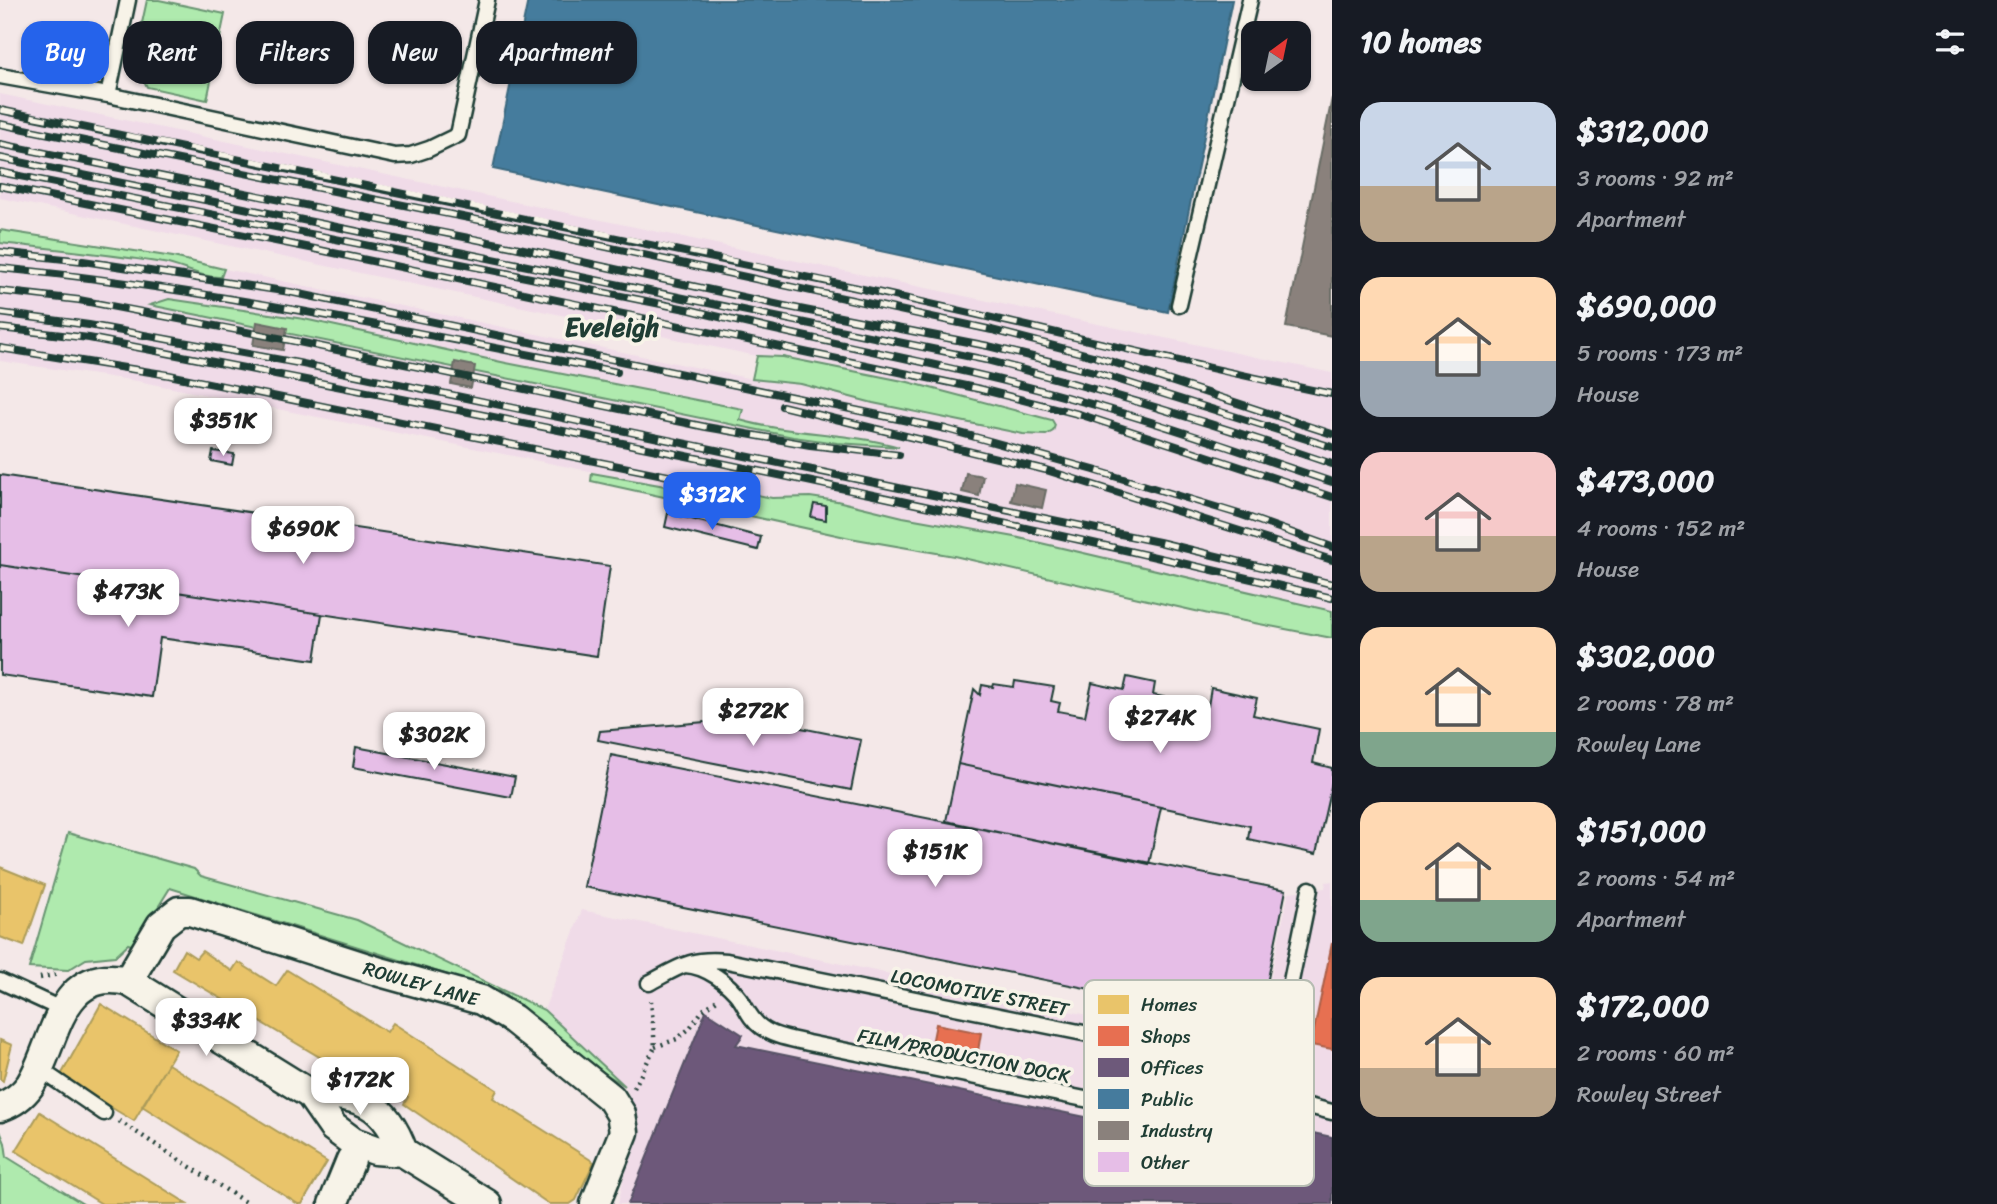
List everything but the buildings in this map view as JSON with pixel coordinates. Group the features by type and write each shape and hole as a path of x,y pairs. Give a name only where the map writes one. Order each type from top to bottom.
{"street":[{"name":"ROWLEY LANE","path":"128,981 161,925 179,911 190,911 380,972 481,1000 513,1018 611,1098 621,1114"},
{"path":"0,1107 13,1102 30,1086 54,1025 80,990 95,980 112,977 128,981 310,1094 333,1127 353,1142 375,1150 403,1152 487,1204"},
{"path":"310,1094 332,1093 354,1098 381,1111 395,1129 403,1152"},
{"path":"595,1204 624,1132 621,1114"},
{"path":"333,1204 351,1160"}],"lane":[{"path":"108,95 128,0"},
{"path":"0,76 108,95 396,156 411,155 458,135 487,0"},
{"path":"1180,305 1250,0"},
{"path":"1292,980 1310,889"},
{"name":"LOCOMOTIVE STREET","path":"649,983 692,961 727,961 1084,1033"},
{"path":"684,965 693,965 704,970 731,989"},
{"path":"0,981 63,1010"},
{"name":"FILM/PRODUCTION DOCK","path":"731,989 751,1018 777,1036 1084,1099"},
{"path":"38,1068 108,1115"},
{"name":"LOCOMOTIVE STREET","path":"1314,1108 1332,1112"}],"path":[{"path":"621,1114 655,1047 649,983"},
{"path":"655,1047 677,1039 689,1029 703,1010 731,989"},
{"path":"108,1115 248,1204"}],"shaded area":[{"path":"0,94 1332,373 1332,611 837,501 810,497 772,498 719,487 717,495 689,491 137,381 0,361 0,243 168,264 210,277 224,273 224,269 752,379 801,384 873,403 1023,434 1046,435 955,395 908,382 783,357 757,356 0,198"},
{"path":"1332,881 1332,1204 618,1204 635,1127 634,1106 625,1086 544,1010 582,910 1084,1014 1084,1186 1314,1186 1314,980 1270,980 1289,892 1325,888 1326,882"}],"green space":[{"path":"147,0 159,0 225,14 222,28 222,21 142,21"},
{"path":"146,84 210,84 207,100 147,87"},
{"path":"0,230 173,257 224,269 221,277 213,277 163,263 0,243"},
{"path":"169,299 304,319 506,363 743,409 740,420 760,425 899,447 793,437 150,305"},
{"path":"757,356 783,357 908,382 1052,420 1055,425 1053,431 1046,435 1023,434 873,403 801,384 752,379"},
{"path":"592,473 716,495 718,487 772,498 810,497 837,501 903,517 1015,537 1332,611 1332,638 1213,615 954,556 850,538 591,481"},
{"path":"68,833 194,869 201,876 357,920 544,1010 625,1086 603,1072 502,992 170,888 134,946 128,944 115,956 86,959 68,970 29,968"},
{"path":"0,1131 7,1157 83,1204 0,1204"}],"railway":[{"path":"0,110 751,265 1332,394"},
{"path":"0,124 523,229 992,330 1097,357 1332,434"},
{"path":"0,144 988,346 1094,372 1332,447"},
{"path":"0,158 986,360 1160,409 1332,464"},
{"path":"0,172 691,310 986,377 1147,420 1332,482"},
{"path":"0,186 310,248 980,389 1082,415 1332,497"},
{"path":"0,252 83,261 290,292 946,429 1242,515 1332,547"},
{"path":"0,268 233,299 617,372"},
{"path":"0,291 79,300 289,340 706,427 810,445 899,455"},
{"path":"0,313 89,325 298,363 1159,542 1332,584"},
{"path":"0,328 89,338 556,430 1022,527 1332,598"},
{"path":"0,348 169,375 688,480"},
{"path":"782,406 1046,470 1332,560"}],"district":[{"name":"Eveleigh","path":"612,327"}]}
